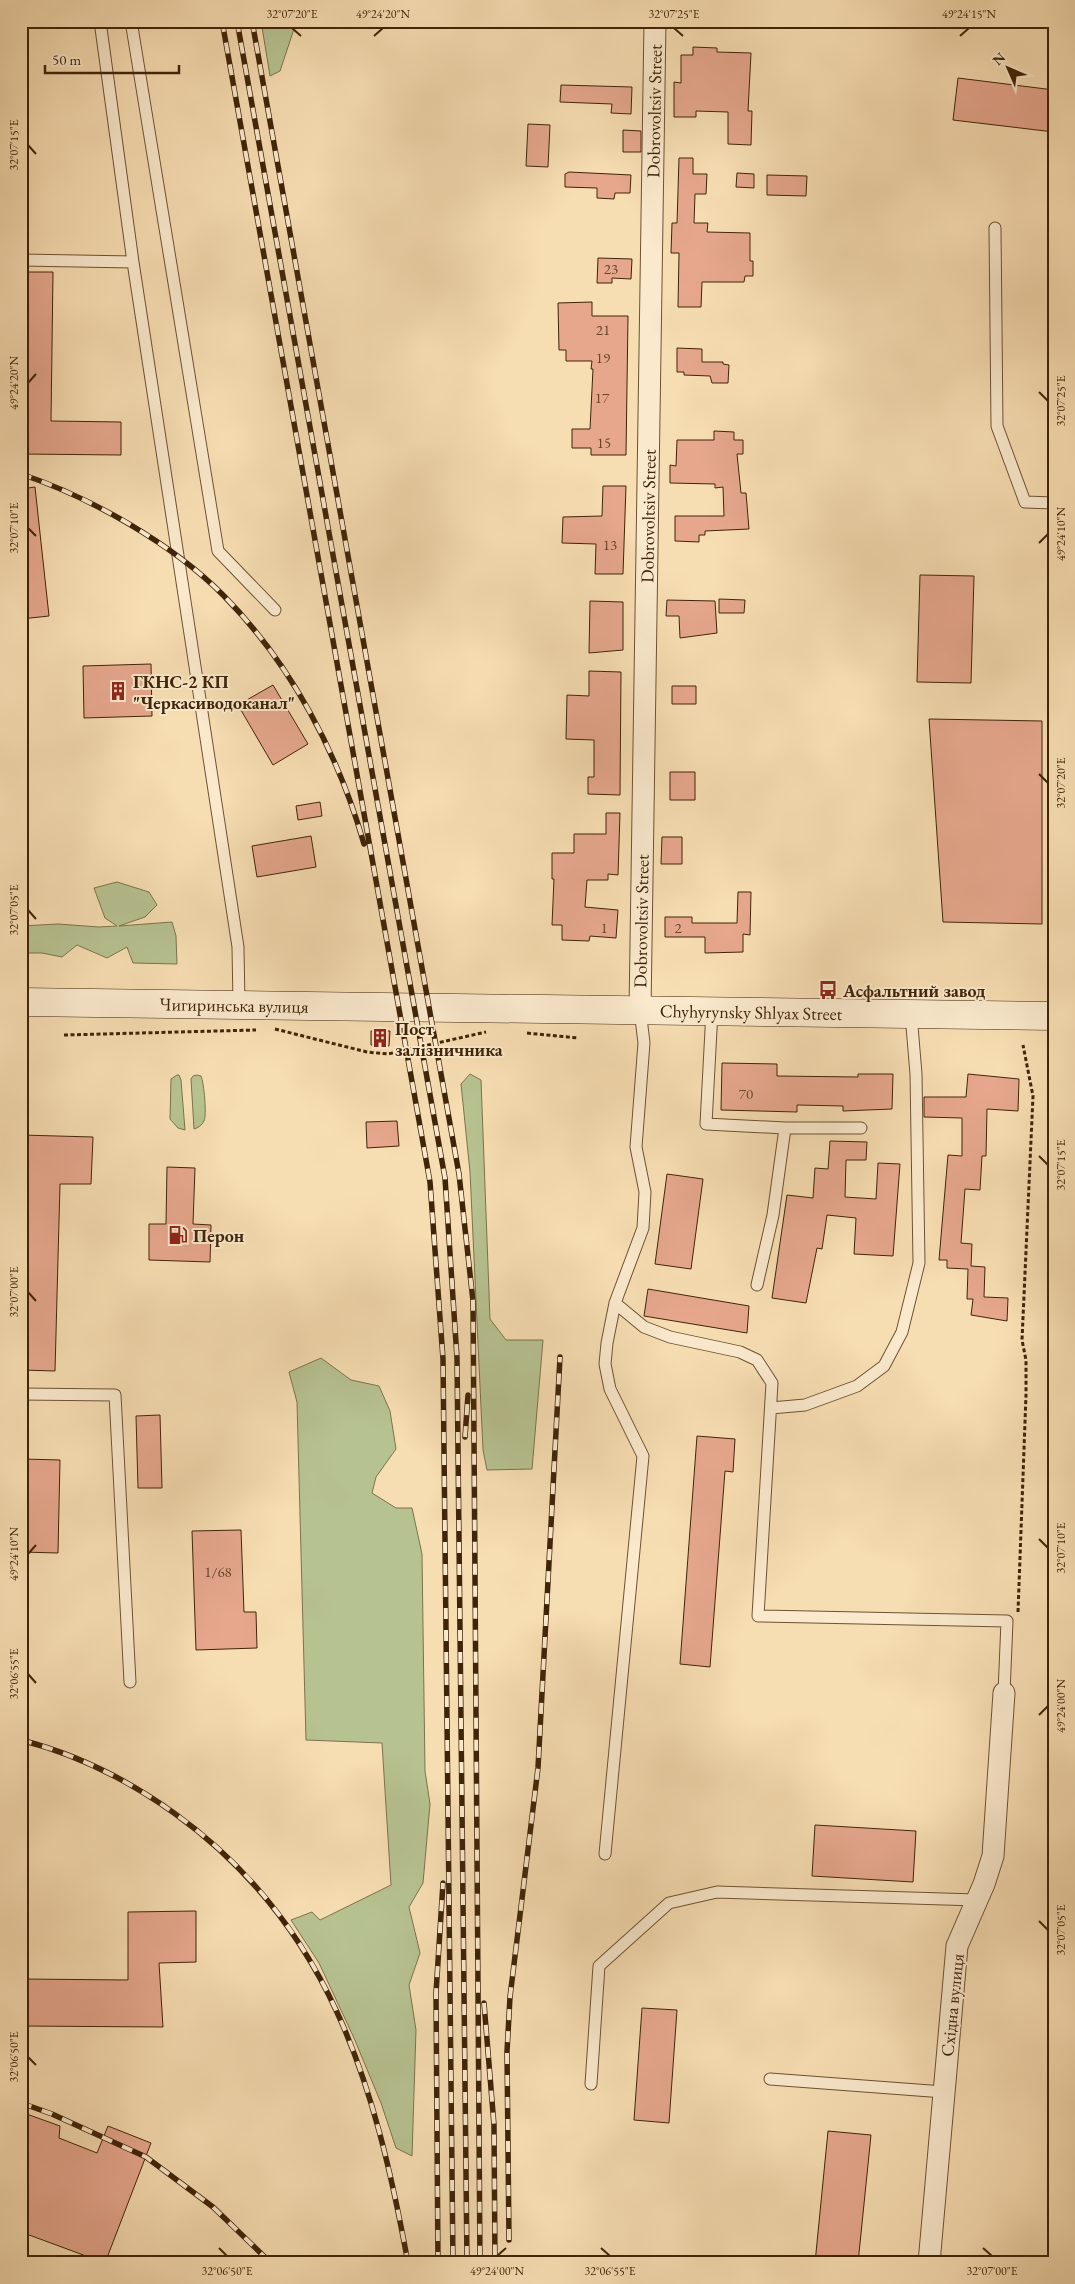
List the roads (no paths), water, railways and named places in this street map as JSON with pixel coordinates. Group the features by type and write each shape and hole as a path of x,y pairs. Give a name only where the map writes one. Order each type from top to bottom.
{"main road":[{"name":"Чигиринська вулиця","path":"21,1002 447,1008"},
{"name":"Chyhyrynsky Shlyax Street","path":"447,1008 1054,1016"}],"street":[{"name":"Dobrovoltsiv Street","path":"640,1010 656,21"},
{"name":"Східна вулиця","path":"929,2263 957,1946 993,1856 1004,1693"}],"lane":[{"path":"100,21 133,262 238,947 239,1004"},
{"path":"131,21 218,551 275,610"},
{"path":"995,228 997,426 1025,502 1054,503"},
{"path":"21,260 133,262"},
{"path":"605,1854 643,1456 610,1389 605,1364 615,1303 643,1228 645,1192 636,1146 644,1043 640,1010"},
{"path":"712,1011 706,1124 785,1128 861,1128"},
{"path":"771,1408 805,1405 856,1386 884,1366 902,1332 919,1263 916,1074 911,1014"},
{"path":"757,1285 774,1215 785,1128"},
{"path":"615,1303 644,1327 670,1337 740,1352 757,1360 772,1382 758,1616 1008,1621 1004,1693"},
{"path":"21,1394 115,1395 130,1682"},
{"path":"591,2084 599,1966 669,1903 717,1892 977,1900"},
{"path":"770,2079 944,2092"}],"railway":[{"path":"222,21 430,1182 443,1359 453,2263"},
{"path":"237,21 445,1178 457,1358 467,2263"},
{"path":"252,21 459,1174 473,1301 480,2263"},
{"path":"21,474 75,495 129,524 180,558 224,596 248,622 270,651 291,680 309,711 341,776 364,844"},
{"path":"509,2240 507,2052 510,1997 538,1768 560,1357"},
{"path":"465,1437 468,1395"},
{"path":"21,1740 62,1753 101,1769 156,1801 174,1813 227,1857 272,1905 308,1957 337,2012 361,2071 395,2197 408,2263"},
{"path":"438,2263 436,1993 443,1883"},
{"path":"484,2003 494,2125 495,2263"},
{"path":"21,2103 52,2114 146,2157 213,2207 271,2263"}],"place":[{"name":"ГКНС-2 КП \"Черкасиводоканал\"","path":"118,691"},
{"name":"Асфальтний завод","path":"828,990"},
{"name":"Пост залізничника","path":"380,1038"},
{"name":"Перон","path":"178,1235"}]}
